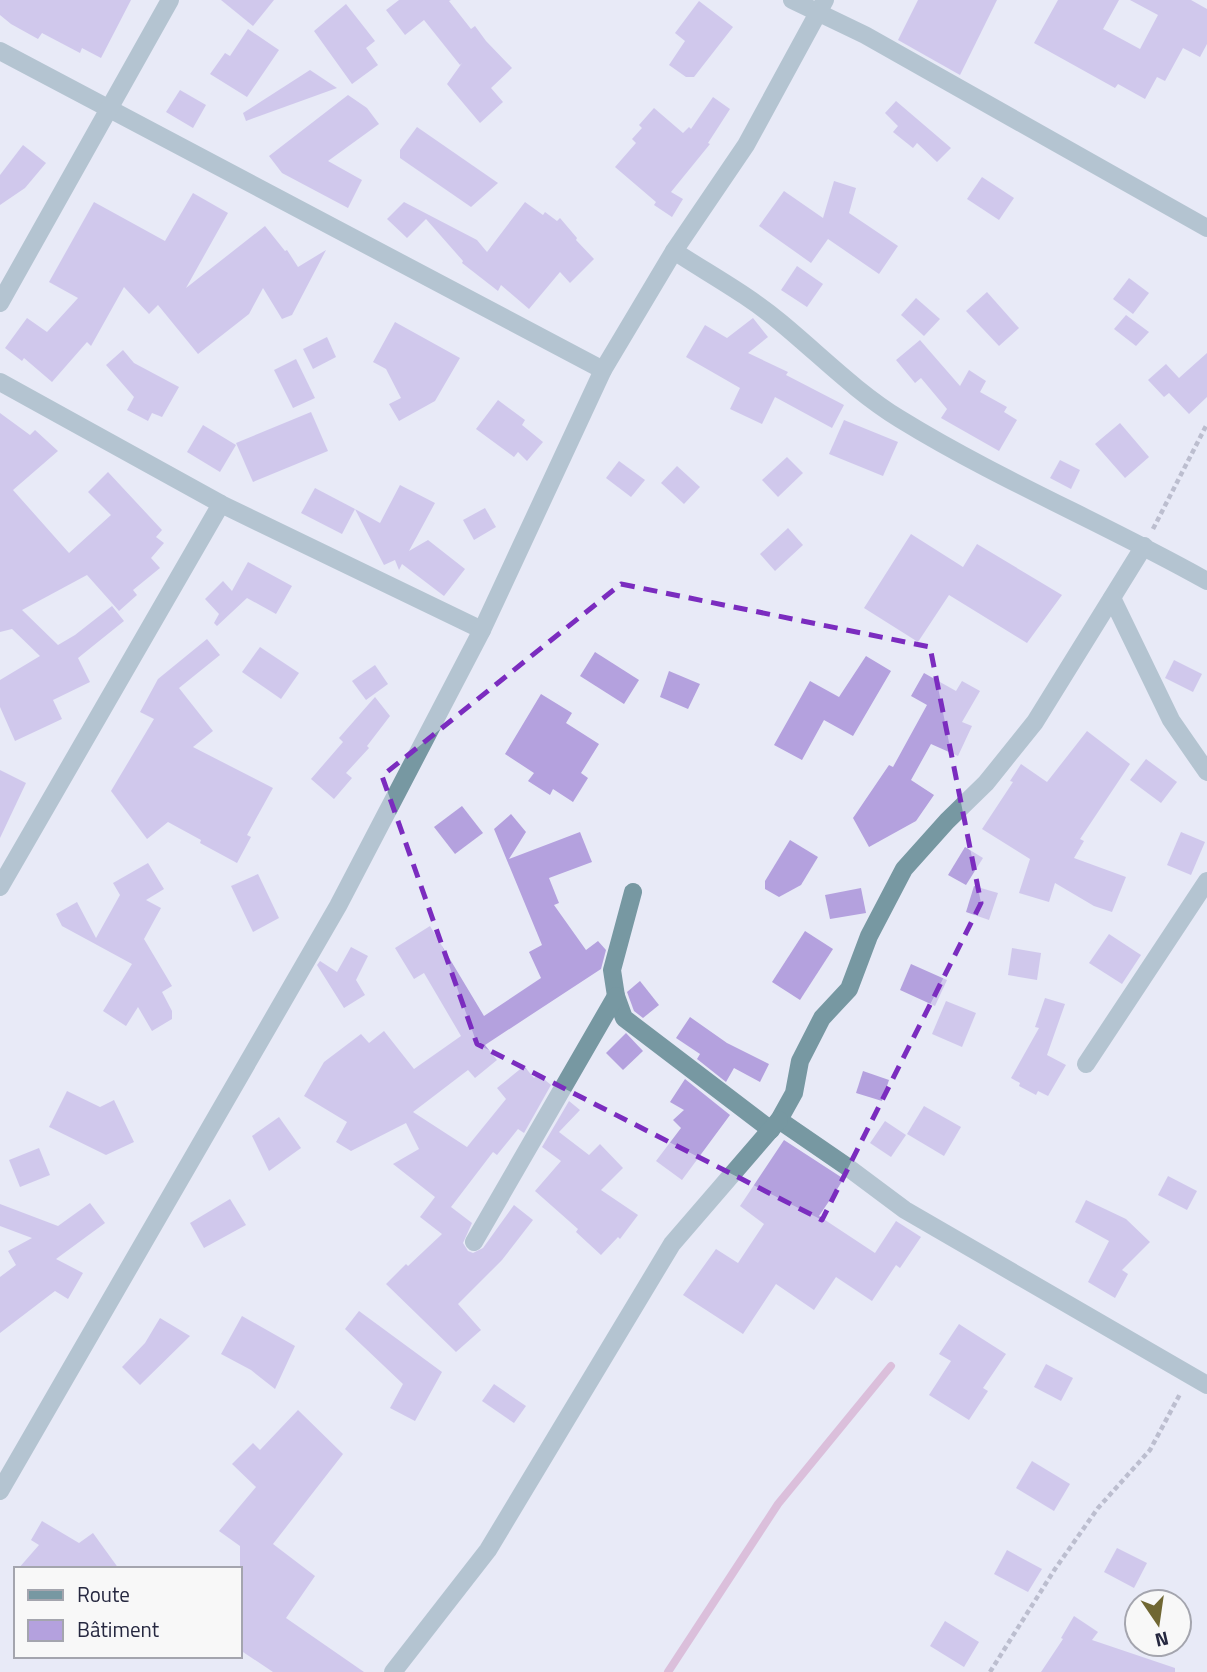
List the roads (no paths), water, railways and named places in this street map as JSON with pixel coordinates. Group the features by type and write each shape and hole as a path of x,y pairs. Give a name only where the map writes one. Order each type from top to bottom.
{"street":[{"path":"0,303 170,0"},
{"path":"792,0 821,6 865,35 1207,228"},
{"path":"0,1491 338,906 482,630 603,370 674,251 746,145 821,6"},
{"path":"0,51 603,370"},
{"path":"674,251 778,320 858,389 898,418 1207,581"},
{"path":"0,383 221,504 482,630"},
{"path":"0,887 221,504"},
{"path":"393,1672 488,1550 672,1244 775,1125 794,1093 800,1061 822,1018 849,989 869,936 904,869 986,783 1035,722 1144,546"},
{"path":"1112,598 1171,720 1207,772"},
{"path":"1086,1064 1207,881"},
{"path":"633,892 612,970 616,996 624,1018 775,1125 846,1166 905,1210 1207,1385"},
{"path":"474,1242 616,996"}],"waterway":[{"path":"668,1672 778,1504 891,1366"}]}
